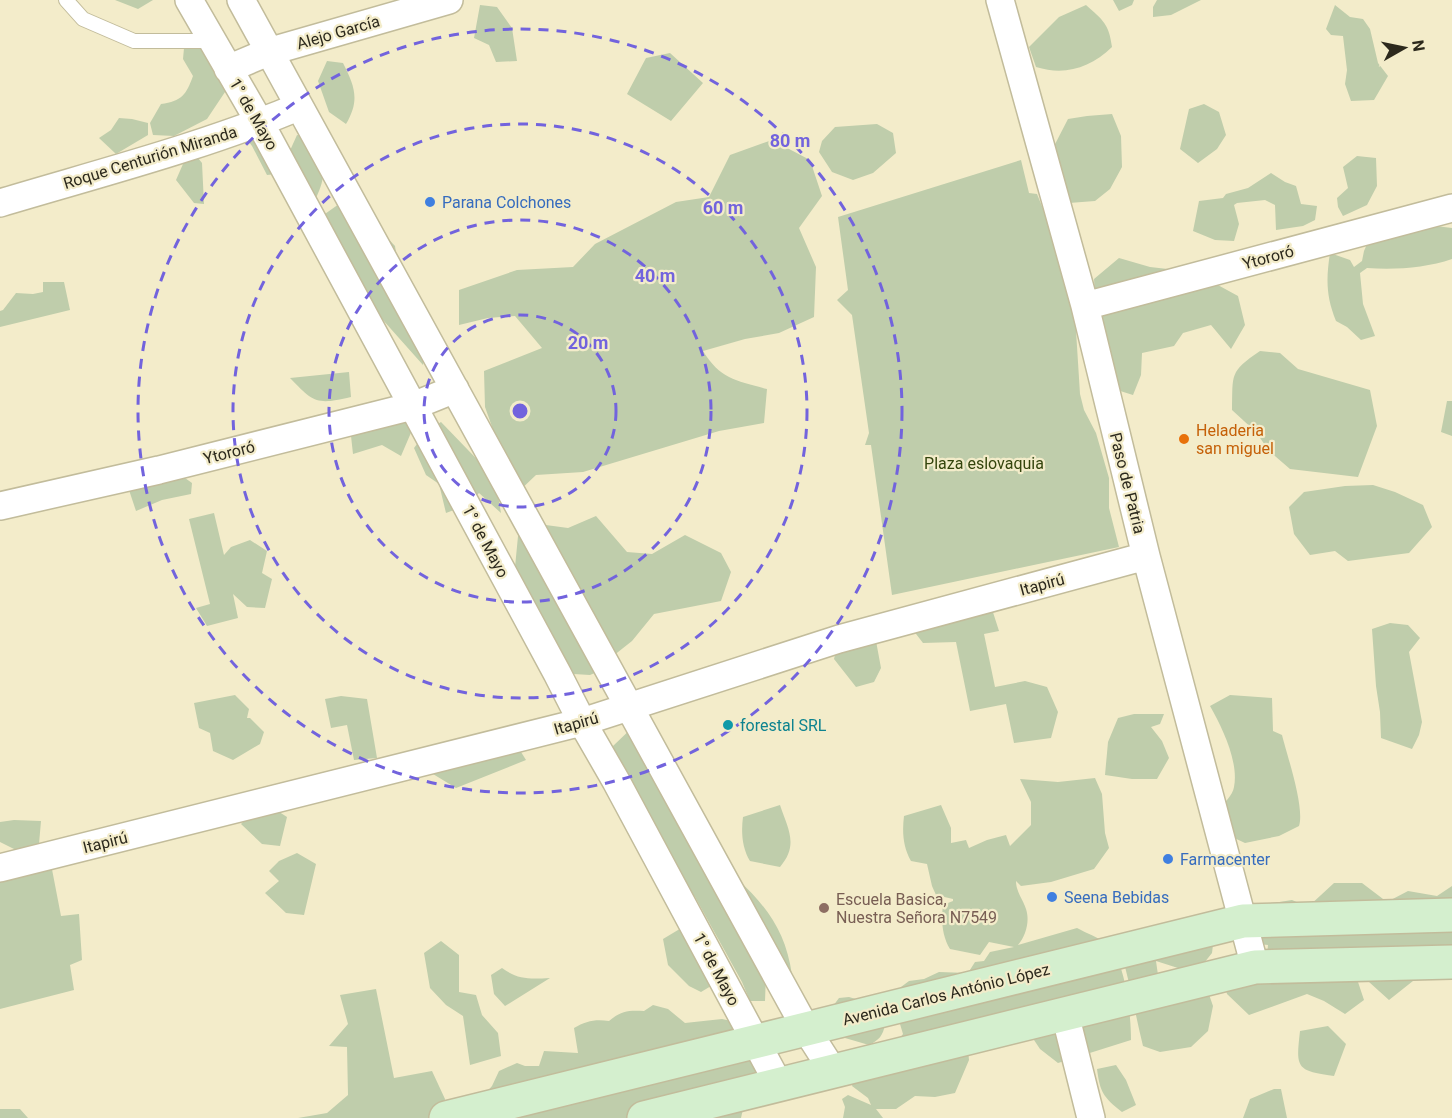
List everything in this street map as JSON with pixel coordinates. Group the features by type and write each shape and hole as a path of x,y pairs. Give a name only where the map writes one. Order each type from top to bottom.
{"main road":[{"name":"Avenida Carlos António López","path":"446,1118 1243,921 1452,915"},
{"path":"644,1118 1255,967 1452,962"}],"street":[{"name":"1° de Mayo","path":"189,0 260,123 779,1085"},
{"path":"241,0 806,1029 833,1071"},
{"name":"Alejo García","path":"228,69 268,52 449,0"},
{"name":"Paso de Patria","path":"1000,0 1084,306 1146,556 1255,967"},
{"name":"Roque Centurión Miranda","path":"0,202 189,147 260,123 298,107"},
{"name":"Ytororó","path":"1084,306 1452,208"},
{"name":"Ytororó","path":"0,506 159,470 413,406 455,388"},
{"name":"Itapirú","path":"0,868 582,722 839,639 1146,556"},
{"path":"1065,1014 1091,1118"}],"lane":[{"path":"66,0 83,19 134,41 213,41"}],"green space":[{"path":"115,0 153,0 138,9"},
{"path":"1113,0 1134,0 1132,5 1119,11"},
{"path":"1157,0 1201,0 1171,15 1153,17 1153,7"},
{"path":"480,5 497,7 512,28 517,61 496,62 489,45 474,38"},
{"path":"1086,5 1104,23 1112,47 1095,60 1077,68 1057,71 1036,67 1029,47 1059,17"},
{"path":"1335,5 1350,17 1363,19 1370,29 1378,63 1388,76 1374,100 1351,101 1345,84 1347,70 1343,36 1331,35 1326,29"},
{"path":"199,43 227,89 207,119 174,136 153,135 150,123 161,104 179,99 188,88 193,76 183,59 184,48"},
{"path":"670,53 703,83 671,121 627,94 646,58"},
{"path":"327,61 343,63 353,87 353,108 346,124 329,112 318,81"},
{"path":"1204,104 1219,112 1226,135 1217,149 1198,163 1180,149 1189,109"},
{"path":"1112,114 1121,136 1122,167 1110,189 1095,201 1069,203 1052,150 1068,119"},
{"path":"119,118 148,123 148,135 116,154 99,138 111,130"},
{"path":"877,124 893,133 896,153 873,173 853,180 832,172 819,152 822,141 835,127"},
{"path":"262,127 287,173 267,175 252,146 242,133"},
{"path":"297,135 312,137 322,160 322,181 316,198 298,185 288,155"},
{"path":"772,140 810,160 822,196 799,228 816,267 814,317 779,333 745,339 703,351 716,368 730,378 767,389 764,423 719,431 583,472 536,475 516,494 485,407 484,371 542,348 515,316 488,318 459,325 459,290 517,270 573,267 595,244 676,202 709,197 730,155"},
{"path":"190,148 202,163 204,204 194,203 176,180"},
{"path":"1357,156 1376,158 1377,186 1367,205 1343,216 1338,207 1337,198 1348,188 1343,167"},
{"name":"Plaza eslovaquia","path":"1021,160 1029,193 1037,194 1073,283 1080,394 1084,410 1096,433 1109,478 1109,508 1119,547 892,595 871,445 865,445 869,433 852,315 837,300 848,290 838,217"},
{"path":"1271,173 1296,186 1301,204 1317,206 1315,220 1303,226 1276,230 1275,205 1265,200 1234,205 1239,224 1234,241 1215,240 1193,231 1199,201 1223,198 1226,194 1248,188"},
{"path":"349,197 395,246 402,292 428,339 423,365 342,274 322,216"},
{"path":"1436,226 1452,228 1452,259 1410,268 1367,268 1360,273 1363,304 1375,336 1361,340 1347,327 1336,321 1328,287 1330,253 1350,260 1354,267 1362,261 1371,235 1404,233"},
{"path":"1119,258 1150,267 1194,272 1238,296 1245,325 1231,349 1211,325 1183,333 1174,346 1142,353 1141,375 1133,395 1101,385 1094,279"},
{"path":"43,282 64,282 70,310 0,327 0,311 16,293 43,292"},
{"path":"1260,351 1280,353 1298,369 1370,390 1377,426 1358,477 1290,469 1269,451 1256,432 1232,410 1235,375 1243,364"},
{"path":"349,372 351,397 330,401 311,397 290,378"},
{"path":"1447,401 1452,401 1452,436 1441,432"},
{"path":"403,413 413,428 401,456 382,445 353,454 351,436 365,422"},
{"path":"441,422 495,478 501,513 479,493 467,505 446,513 439,484 426,475 414,448 427,431"},
{"path":"159,470 185,478 192,483 191,494 162,500 136,511 128,487"},
{"path":"1373,485 1423,505 1432,527 1409,553 1348,561 1335,551 1310,555 1294,534 1289,507 1304,492 1345,486"},
{"path":"214,513 224,555 231,547 250,540 267,551 262,573 272,579 265,608 247,607 233,594 238,618 207,626 196,608 210,604 189,519"},
{"path":"596,516 627,552 652,554 685,535 721,553 731,572 721,601 654,614 632,641 613,656 609,667 590,675 557,673 519,603 515,567 519,526 531,523 568,528"},
{"path":"991,606 999,631 984,634 995,687 1025,681 1047,687 1058,712 1051,738 1014,743 1006,704 970,711 956,642 923,643 913,630"},
{"path":"1390,623 1408,625 1420,638 1409,652 1422,722 1412,749 1381,738 1372,629"},
{"path":"839,639 876,641 881,668 874,682 856,687 834,659"},
{"path":"235,695 249,709 247,718 250,718 264,732 260,744 233,760 213,751 210,733 199,728 194,703"},
{"path":"1230,695 1272,698 1273,731 1282,735 1300,807 1299,826 1279,836 1245,843 1230,836 1219,810 1233,790 1235,777 1232,756 1210,706"},
{"path":"341,696 367,699 377,758 354,760 347,725 331,728 325,699"},
{"path":"1134,714 1164,714 1160,724 1151,727 1162,741 1169,758 1157,779 1132,779 1105,775 1108,742 1118,718"},
{"path":"636,724 737,879 758,900 780,934 792,975 766,974 765,1001 750,1001 742,982 695,897 679,877 616,781 613,746"},
{"path":"516,744 526,760 456,788 433,774 452,757"},
{"path":"1095,778 1102,794 1105,833 1109,848 1094,869 1051,882 1021,886 1016,881 1028,918 1025,933 1018,945 1077,928 1107,944 1119,962 1123,975 1130,1017 1131,1040 1058,1063 1040,1049 1024,1025 967,1039 969,1060 955,1093 935,1097 915,1096 896,1109 876,1109 883,1118 843,1118 845,1107 842,1099 848,1095 871,1105 868,1098 852,1086 858,1065 895,1045 903,1034 900,1024 889,1017 893,993 909,981 924,979 939,972 968,973 975,962 984,961 990,952 1014,947 989,942 980,955 950,949 944,933 942,911 943,905 953,899 936,895 927,864 911,861 904,839 904,816 941,805 951,828 951,843 966,840 969,848 1006,835 1010,846 1031,825 1031,802 1020,779 1058,782"},
{"path":"780,805 790,837 786,859 780,867 750,861 743,840 743,817"},
{"path":"270,806 287,817 280,846 262,844 241,824 251,813"},
{"path":"41,821 39,844 16,850 0,842 0,822"},
{"path":"297,853 316,864 304,915 286,913 265,893 279,881 269,871 279,861"},
{"path":"50,859 61,916 79,914 82,960 70,965 74,990 0,1009 0,871"},
{"path":"1334,883 1362,883 1387,902 1408,891 1437,896 1452,886 1452,955 1418,977 1389,1000 1369,982 1357,979 1364,1000 1345,1014 1307,994 1249,1015 1227,994 1222,975 1230,955 1266,966 1268,945 1249,943 1260,905 1292,900 1308,907"},
{"path":"693,921 721,980 701,992 689,986 668,965 663,939"},
{"path":"1164,925 1214,936 1212,953 1200,968 1178,968 1156,961 1158,975 1204,980 1213,1006 1208,1031 1191,1047 1160,1052 1143,1046 1120,949 1133,933"},
{"path":"441,941 459,955 459,992 476,995 482,1015 498,1033 501,1056 470,1065 463,1016 446,1005 430,988 424,953"},
{"path":"502,968 513,975 524,978 550,978 505,1006 494,994 491,975"},
{"path":"376,989 394,1078 432,1071 445,1099 440,1118 298,1118 327,1113 348,1095 347,1047 329,1046 348,1024 340,995"},
{"path":"849,997 859,1000 885,1024 880,1037 869,1045 845,1038 825,1040 830,1010 839,998"},
{"path":"653,1005 668,1009 685,1023 722,1019 736,1022 767,1068 743,1109 741,1118 469,1118 468,1113 492,1086 499,1071 517,1063 525,1066 539,1066 544,1051 578,1053 574,1028 591,1021 609,1021 625,1012 644,1011"},
{"path":"1328,1026 1346,1044 1334,1076 1305,1069 1301,1065 1298,1053 1300,1031"},
{"path":"1116,1065 1126,1080 1136,1105 1122,1112 1104,1094 1097,1069"},
{"path":"1274,1089 1281,1089 1287,1118 1243,1118 1250,1099"},
{"path":"0,1109 20,1109 28,1118 0,1118"}],"place":[{"name":"Parana Colchones","path":"430,202"},
{"name":"Heladeria san miguel","path":"1184,439"},
{"name":"forestal SRL","path":"728,725"},
{"name":"Farmacenter","path":"1168,859"},
{"name":"Seena Bebidas","path":"1052,897"},
{"name":"Escuela Basica, Nuestra Señora N7549","path":"824,908"}]}
